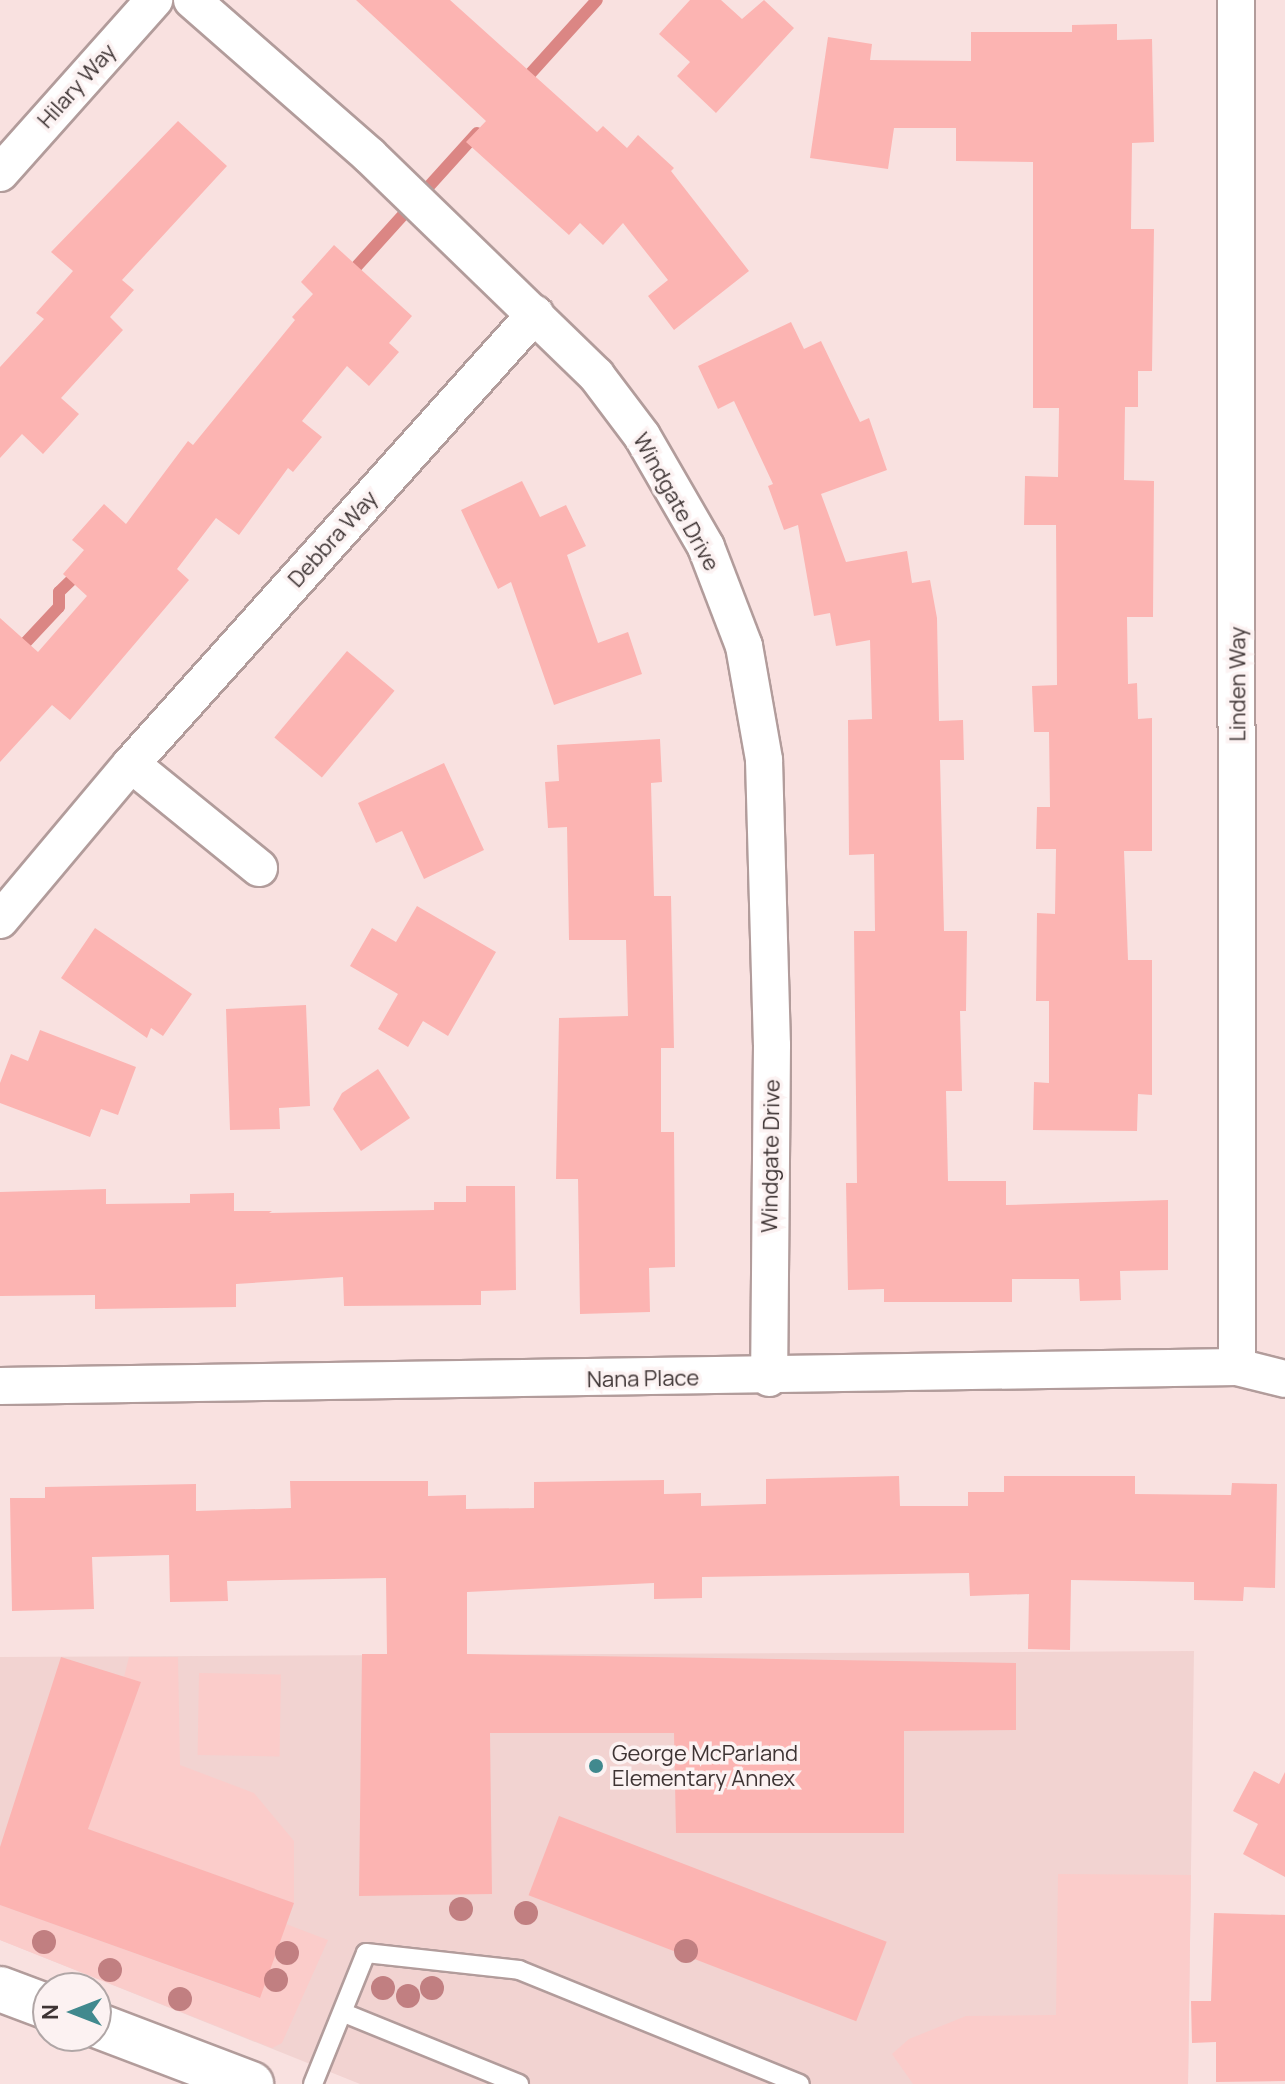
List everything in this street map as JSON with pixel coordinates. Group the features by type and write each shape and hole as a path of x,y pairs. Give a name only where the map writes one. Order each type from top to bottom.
{"street":[{"name":"Hilary Way","path":"0,173 154,0"},
{"name":"Windgate Drive","path":"192,0 370,156 596,375 642,436 706,547 744,646 764,760 772,1045 769,1378"},
{"name":"Linden Way","path":"1236,0 1237,1367"},
{"name":"Debbra Way","path":"0,920 131,764 535,314"},
{"path":"131,764 259,868"},
{"name":"Nana Place","path":"0,1386 769,1378 1237,1367 1285,1379"},
{"path":"0,1989 32,2001"},
{"path":"112,2031 251,2084"}],"lane":[{"path":"313,2084 366,1953 519,1970 800,2084"},
{"path":"344,2013 519,2084"}],"shaded area":[{"name":"George McParland Elementary Annex","path":"1194,1651 1188,2084 360,2084 112,1985 112,1972 80,1972 0,1940 0,1657"},
{"path":"129,1657 178,1657 180,1765 254,1793 294,1841 294,1903 88,1829 141,1682 124,1677"},
{"path":"199,1673 281,1674 280,1756 198,1755"},
{"path":"1058,1874 1191,1875 1188,2084 913,2084 892,2054 909,2039 966,2016 1056,2015"},
{"path":"0,1905 259,1998 286,1924 328,1940 282,2043 272,2048 112,1984 112,1972 81,1972 0,1940"}],"building":[{"path":"356,0 450,0 597,132 603,126 627,148 638,135 674,168 671,171 749,271 674,330 648,296 668,280 623,223 603,245 580,223 569,235 466,142 486,121"},
{"path":"690,0 721,0 742,19 764,0 794,28 716,113 677,76 690,62 659,34"},
{"path":"1117,24 1117,40 1152,39 1154,142 1132,143 1131,229 1154,229 1152,371 1138,371 1138,407 1125,407 1124,480 1154,481 1153,617 1127,617 1128,684 1137,683 1138,719 1152,718 1152,851 1124,851 1128,960 1152,960 1152,1095 1138,1094 1137,1131 1033,1130 1034,1082 1049,1083 1049,1001 1036,1001 1037,913 1055,914 1056,849 1036,849 1037,807 1050,807 1049,732 1034,732 1032,686 1057,685 1056,525 1024,525 1025,476 1058,477 1059,408 1033,408 1033,162 956,161 956,128 894,128 888,169 810,158 828,37 872,44 870,60 971,61 971,32 1072,32 1072,25"},
{"path":"178,121 227,166 122,280 134,290 110,317 123,330 61,398 79,414 43,454 22,434 0,458 0,367 44,319 36,313 73,271 51,252"},
{"path":"334,245 412,316 389,343 399,352 369,386 347,366 302,421 322,437 293,472 288,468 239,535 216,518 177,569 189,580 70,720 52,705 0,762 0,618 38,652 87,596 63,574 84,550 72,540 104,504 126,524 188,441 193,445 295,320 292,317 313,294 301,282"},
{"path":"791,322 804,349 821,341 860,422 869,418 887,470 821,494 846,562 907,551 912,583 930,580 937,618 939,721 963,720 964,760 940,760 944,931 967,931 966,1011 960,1011 962,1091 946,1091 948,1181 1006,1181 1006,1205 1168,1200 1168,1270 1120,1271 1121,1300 1080,1301 1079,1279 1012,1279 1012,1302 884,1302 884,1289 848,1290 846,1183 857,1183 854,931 875,931 874,854 849,855 848,720 872,719 870,640 836,646 830,613 814,616 798,525 784,530 768,486 773,484 734,401 718,409 698,366"},
{"path":"522,481 540,517 566,505 586,546 567,555 598,643 628,632 642,674 554,705 511,582 498,589 461,510"},
{"path":"347,651 394,691 322,777 274,738"},
{"path":"660,739 662,782 651,783 654,896 671,896 674,1048 661,1048 661,1132 674,1132 675,1267 649,1268 650,1312 580,1314 578,1179 556,1179 559,1018 628,1016 626,940 569,940 567,827 548,828 545,782 559,781 557,745"},
{"path":"444,763 484,850 424,879 402,831 376,843 358,803"},
{"path":"417,906 496,952 448,1036 423,1021 408,1047 378,1029 398,994 350,966 372,928 396,942"},
{"path":"95,928 192,994 163,1036 151,1028 147,1038 61,978"},
{"path":"306,1005 310,1106 279,1108 280,1129 230,1130 226,1009"},
{"path":"40,1030 136,1067 118,1115 101,1109 90,1137 0,1103 0,1083 11,1054 28,1061"},
{"path":"378,1069 410,1118 361,1151 333,1109 342,1093"},
{"path":"466,1186 515,1186 516,1290 481,1291 481,1305 344,1306 343,1277 236,1284 236,1307 95,1309 95,1295 0,1296 0,1192 106,1189 106,1204 190,1203 190,1194 234,1193 234,1211 272,1211 269,1213 434,1210 434,1202 466,1202"},
{"path":"899,1476 900,1506 968,1506 968,1492 1004,1492 1004,1476 1135,1476 1135,1494 1231,1495 1232,1483 1277,1484 1275,1588 1244,1587 1243,1601 1194,1600 1194,1582 1071,1580 1070,1650 1028,1649 1029,1594 970,1596 969,1573 702,1577 702,1598 654,1599 654,1583 467,1592 467,1654 1016,1663 1016,1730 904,1731 904,1833 676,1833 674,1733 490,1733 492,1894 359,1896 362,1654 387,1654 386,1578 227,1581 228,1601 170,1602 169,1555 92,1557 94,1609 12,1611 10,1498 45,1498 45,1487 196,1484 196,1511 291,1508 290,1481 428,1481 428,1496 466,1495 466,1509 534,1508 534,1482 664,1480 664,1494 701,1493 701,1506 766,1504 766,1479"},
{"path":"61,1657 141,1682 88,1829 294,1903 260,1998 0,1905 0,1847"},
{"path":"1254,1771 1279,1784 1285,1772 1285,1877 1243,1854 1258,1824 1233,1811"},
{"path":"559,1816 887,1942 856,2021 529,1895"},
{"path":"1214,1913 1285,1915 1285,2081 1216,2082 1216,2042 1192,2043 1191,2001 1211,2001"}],"waterway":[{"path":"521,84 597,0"},
{"path":"347,277 477,133"},
{"path":"0,670 59,607 59,592 81,571"}],"place":[{"name":"George McParland Elementary Annex","path":"596,1766"}]}
